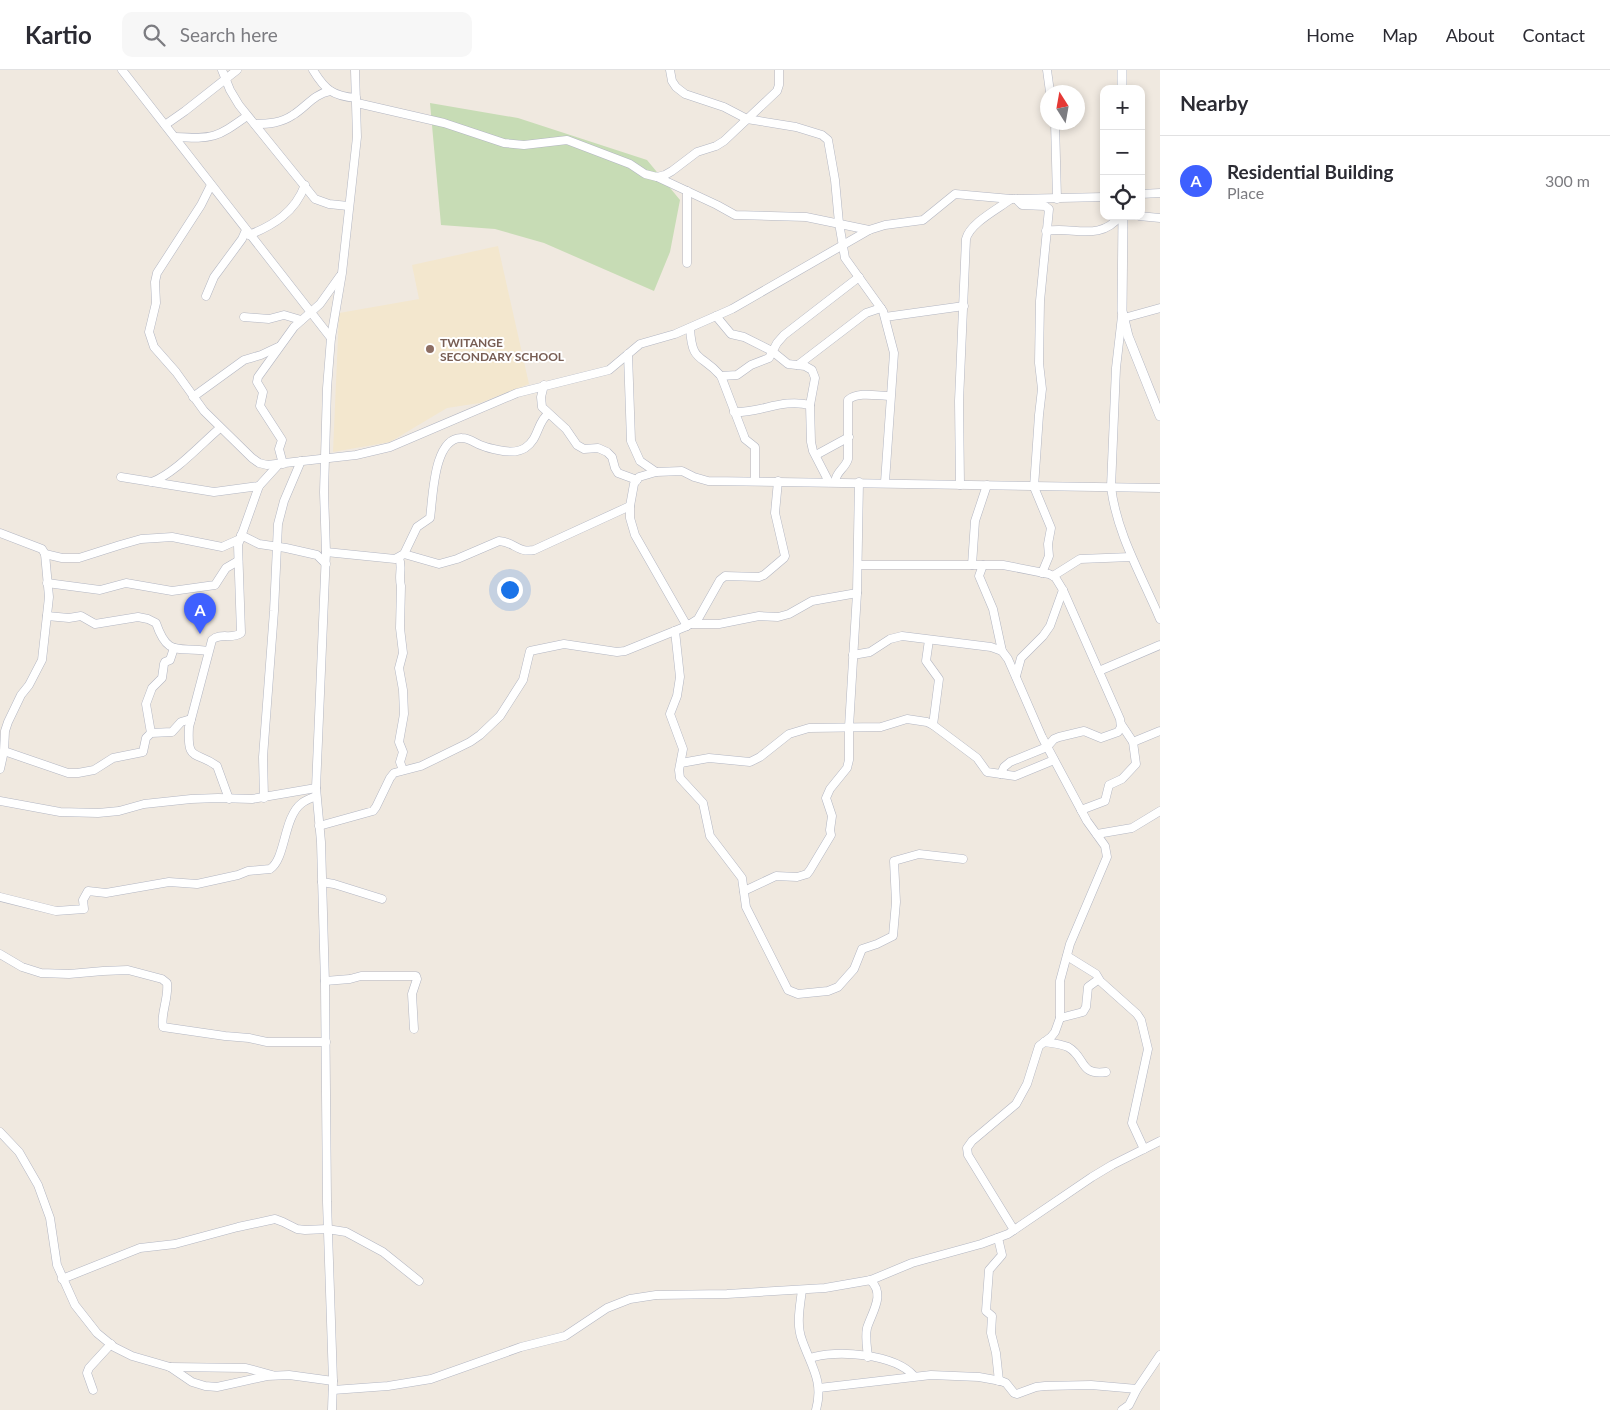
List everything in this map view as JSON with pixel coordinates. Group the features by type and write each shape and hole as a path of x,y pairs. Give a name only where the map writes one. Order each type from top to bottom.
{"street":[{"path":"122,70 330,338"},
{"path":"222,70 234,98 315,199 348,206"},
{"path":"165,125 237,70"},
{"path":"312,70 323,86 345,97 444,124 504,143 524,145 560,140 573,142 630,164 645,174 657,177 735,215 806,216 869,230"},
{"path":"332,1410 325,981 322,882 316,792 326,564 324,458 326,388 330,338 342,273 357,136 355,70"},
{"path":"670,70 672,81 685,94 712,102 747,120 796,127 825,137 831,152 845,258 881,308 894,353 885,482"},
{"path":"657,177 672,171 697,152 722,142 777,91 779,70"},
{"path":"1047,70 1049,85"},
{"path":"1122,70 1122,85"},
{"path":"255,124 272,124 286,120 315,97 330,91"},
{"path":"175,137 212,137 220,134 247,116"},
{"path":"1055,130 1057,199"},
{"path":"211,185 157,273 155,282 156,304 149,332 154,347 176,372 204,412 259,463 267,465 356,455 390,447 523,391 609,370 640,344 676,334 716,316 762,292 869,230 885,225 924,220 952,196 957,194 1014,199 1100,196"},
{"path":"206,296 214,277 247,232 277,222 302,193 305,185"},
{"path":"687,191 687,262"},
{"path":"1145,194 1160,193"},
{"path":"1014,199 1024,206 1048,208 1049,212 1039,320 1039,363 1042,390 1034,487 1051,528 1048,544 1049,556 1042,573"},
{"path":"960,485 959,401 965,243 967,234 974,225 1014,199"},
{"path":"1145,217 1160,218"},
{"path":"1046,231 1057,229 1087,232 1112,226 1118,220"},
{"path":"1122,220 1123,315 1115,373 1111,487 1115,511 1131,557 1160,619"},
{"path":"281,464 279,449 282,441 260,406 262,392 257,380 280,346 301,320 320,304 342,273"},
{"path":"721,376 737,375 751,365 769,358 784,335 859,278"},
{"path":"885,317 964,306"},
{"path":"798,365 866,313 881,308"},
{"path":"1123,315 1160,308"},
{"path":"244,317 269,319 284,315 301,320"},
{"path":"1123,315 1128,336 1160,416"},
{"path":"716,316 730,334 744,337 772,351 786,363 809,367 814,374 810,406 811,442 813,452 832,482"},
{"path":"690,328 693,350 696,355 721,376 745,440 755,447 754,481"},
{"path":"193,397 244,360 261,355 280,346"},
{"path":"628,354 631,441 640,461 656,472"},
{"path":"544,385 542,407 566,429 574,441 581,448 588,450 598,448 608,452 618,473 636,480"},
{"path":"832,482 836,474 847,464 849,454 848,400 860,395 890,396"},
{"path":"734,412 794,403 810,406"},
{"path":"403,770 400,762 402,752 399,742 404,714 399,668 403,649 400,628 402,556 417,527 430,518 435,472 443,451 451,442 460,437 468,438 484,447 505,452 524,448 538,432 542,420 548,414"},
{"path":"152,482 174,469 220,428"},
{"path":"816,455 849,437"},
{"path":"264,798 263,757 280,514 301,461"},
{"path":"229,799 217,766 194,756 188,739 191,719 208,652 215,637 235,636 241,633 237,552 240,537 259,486 281,464"},
{"path":"689,625 635,535 630,518 630,506 636,480 643,475 656,472 682,471 708,481 885,482 987,486 1160,488"},
{"path":"121,477 214,492 259,486"},
{"path":"319,826 375,809 394,773 426,764 480,735 500,716 517,692 523,680 528,655 532,650 568,644 620,652 689,625 701,616 720,580 725,576 759,577 764,575 784,558 776,513 778,481"},
{"path":"744,891 776,876 791,878 802,876 813,867 831,837 832,816 826,798 830,789 847,768 849,746 857,594 859,482"},
{"path":"972,565 974,521 987,486"},
{"path":"326,552 390,559 402,556 439,564 457,559 499,541 504,541 522,551 534,550 630,506"},
{"path":"0,533 42,548 45,554 49,597 40,665 21,695 8,722 0,769"},
{"path":"45,554 62,558 80,558 141,539 172,537 222,547 240,537 256,543 317,555 326,564"},
{"path":"1053,576 1080,559 1131,557"},
{"path":"47,583 100,590 126,584 172,591 216,585 226,568 238,561"},
{"path":"858,565 1009,566 1053,576 1064,590 1121,724 1134,742 1137,760 1135,766 1122,779 1108,785 1104,802 1081,810"},
{"path":"983,565 979,576 993,609 1002,651 1016,676 1046,746 1081,810 1107,849 1107,856 1074,932 1067,956 1060,988 1060,1018 1053,1035 1038,1048 1027,1084 1016,1104 966,1148 968,1155 1014,1230"},
{"path":"1016,676 1021,658 1043,636 1050,626 1064,590"},
{"path":"689,625 719,624 759,616 778,617 789,614 812,602 857,594"},
{"path":"47,616 69,618 81,616 99,625 138,617 148,619 156,623 164,642 174,648 208,652"},
{"path":"675,631 680,680 677,696 670,714 683,746 679,770 680,778 703,803 706,809 710,836 740,875 743,881 746,907 788,990 798,994 828,991 838,987 854,969 862,949 893,936 896,902 894,861 919,854 963,859"},
{"path":"853,655 870,652 897,637 991,647 1002,651"},
{"path":"929,640 926,655 927,663 939,679 933,725"},
{"path":"1099,671 1160,645"},
{"path":"151,733 146,704 153,686 162,678 165,662 170,660 174,648"},
{"path":"4,752 60,770 78,773 94,770 113,758 143,752 146,738 151,733 172,732 180,722 191,719"},
{"path":"681,763 709,758 750,762 760,757 790,734 802,729 881,727 906,719 927,722 933,725 977,758 987,772 1018,775 1054,760"},
{"path":"1001,774 1004,767 1010,762 1046,746 1056,738 1082,731 1096,737 1114,735 1118,732 1121,724"},
{"path":"1134,742 1160,731"},
{"path":"0,801 82,814 106,813 144,804 191,799 252,800 316,792"},
{"path":"0,897 56,911 77,910 84,909 83,900 88,892 106,893 170,882 197,884 248,871 270,869 278,861 286,829 296,808 316,792"},
{"path":"1097,834 1132,828 1160,811"},
{"path":"322,882 382,899"},
{"path":"0,954 22,967 42,973 70,974 103,970 109,972 128,970 162,979 167,983 168,994 163,1015 163,1027 267,1042 326,1042"},
{"path":"1067,956 1096,974 1099,980 1137,1014 1141,1020 1147,1054 1132,1123 1144,1149"},
{"path":"325,981 362,976 416,976 412,999 414,1029"},
{"path":"1060,1018 1083,1012 1087,1003 1088,987 1099,980"},
{"path":"1044,1042 1068,1048 1076,1054 1089,1071 1097,1074 1106,1072"},
{"path":"0,1132 19,1152 38,1185 50,1218 54,1249 62,1278 75,1305 98,1334 132,1356 170,1367 246,1368 275,1376"},
{"path":"333,1390 388,1386 431,1379 522,1347 565,1336 607,1308 630,1299 656,1295 802,1290 836,1287 870,1280 912,1263 998,1238 1014,1230 1092,1177 1160,1141"},
{"path":"62,1278 140,1248 175,1244 275,1219 298,1229 328,1229 346,1232 395,1260 419,1280"},
{"path":"998,1238 1002,1255 989,1270 986,1310 992,1316 991,1333 996,1353 998,1381"},
{"path":"868,1356 867,1329 878,1296 870,1280"},
{"path":"802,1290 801,1339 810,1358 819,1388 819,1402 816,1410"},
{"path":"93,1390 87,1373 89,1368 111,1344"},
{"path":"810,1358 824,1354 868,1356 905,1368 914,1376"},
{"path":"1122,1410 1129,1404 1160,1355"},
{"path":"170,1367 192,1382 205,1386 217,1387 267,1376 289,1375 333,1381"},
{"path":"819,1388 914,1376 966,1376 1006,1383 1017,1394 1036,1387 1054,1386 1091,1385 1137,1389"}],"shaded area":[{"name":"TWITANGE SECONDARY SCHOOL","path":"498,246 529,384 480,403 447,408 390,442 333,452 339,313 419,299 412,265"}],"green space":[{"path":"430,103 518,118 647,160 680,200 670,252 654,291 544,243 495,229 441,225"}],"place":[{"name":"TWITANGE SECONDARY SCHOOL","path":"430,349"},
{"name":"Residential Building","path":"200,634"}]}
